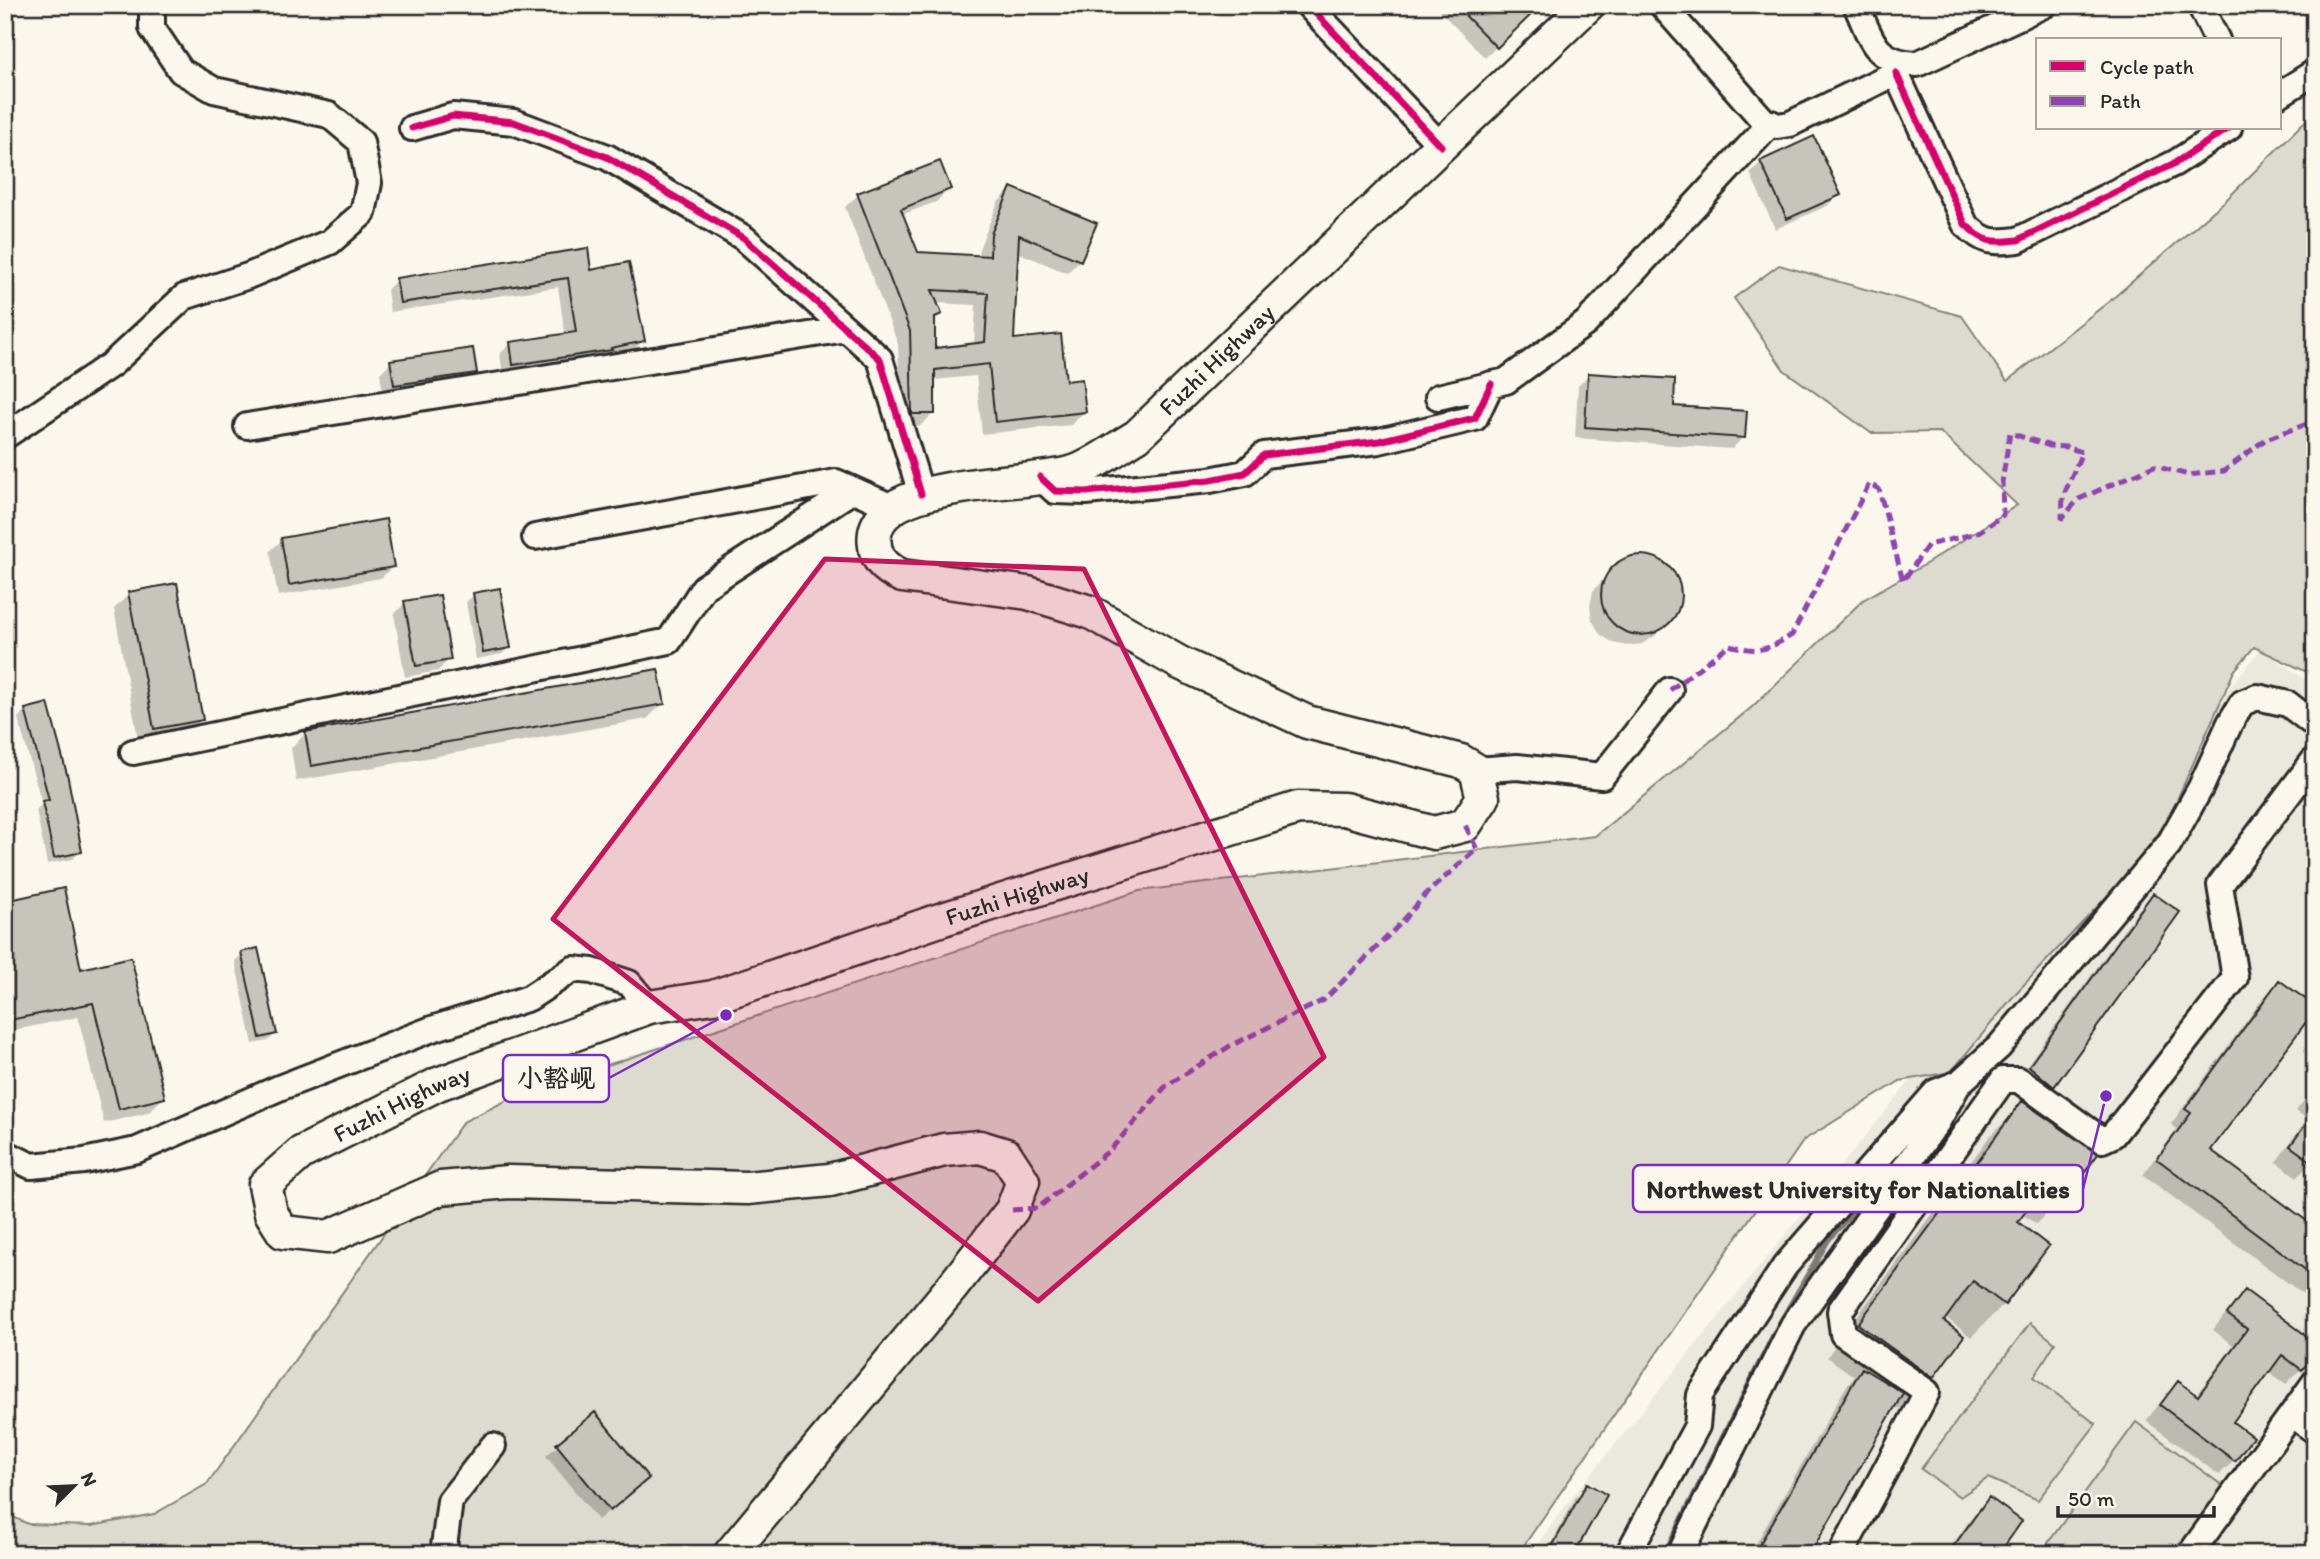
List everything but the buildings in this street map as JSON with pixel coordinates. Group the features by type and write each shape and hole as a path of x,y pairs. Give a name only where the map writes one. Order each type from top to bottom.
{"main road":[{"name":"Fuzhi Highway","path":"892,507 921,494 1076,471 1137,436 1588,5"},
{"path":"892,507 876,526 874,538 881,562 890,571 902,576 1028,593 1090,612 1180,663 1307,722 1461,761 1476,769"},
{"name":"Fuzhi Highway","path":"730,1554 953,1286 1012,1210 1023,1181 1006,1155 980,1147 944,1150 830,1180 747,1188 508,1182 441,1188 328,1237 283,1232 271,1213 265,1185 302,1153 438,1084 649,1007 713,997 940,920 1298,808 1344,809 1434,833 1465,825 1483,798 1476,769"}],"street":[{"path":"5,436 112,364 184,297 248,276 330,242 363,213 369,183 361,142 329,115 214,90 181,71 152,28 152,5"},
{"path":"1308,5 1441,145"},
{"path":"1662,5 1763,120 1777,126 1790,124 1897,68 1917,64 2044,5"},
{"path":"1856,5 1882,55 1897,68 1965,224 1979,238 1998,242 2018,240 2175,163 2226,130"},
{"path":"2200,5 2216,38"},
{"path":"2282,93 2315,72"},
{"path":"412,128 453,116 514,122 607,157 744,238 880,359 921,494"},
{"path":"1437,397 1506,381 1586,323 1771,124"},
{"path":"247,426 846,329"},
{"path":"1040,477 1055,491 1086,492 1210,481 1245,473 1265,455 1379,441 1475,418 1492,384"},
{"path":"535,537 836,482 892,507"},
{"path":"133,752 668,641 704,587 853,490"},
{"path":"1476,769 1517,766 1602,776 1670,690"},
{"path":"1680,1554 1793,1325 1938,1121 1959,1083 1999,1047 2169,844 2201,787 2242,703 2257,697 2288,704 2315,725"},
{"path":"1841,1554 1927,1392 1843,1334 1840,1311 2003,1080 2019,1080 2102,1140 2113,1135 2235,978 2220,885 2315,759"},
{"path":"5,1153 31,1166 84,1161 137,1150 279,1088 432,1029 529,998 573,969 592,971 629,983 649,1007"},
{"path":"1628,1554 1697,1426 1700,1395 1785,1266 1936,1092 1959,1083"},
{"path":"2190,1554 2315,1382"},
{"path":"2292,1414 2315,1431"},
{"path":"443,1554 450,1501 493,1446"}],"highlighted area":[{"path":"825,559 1084,569 1324,1057 1038,1301 553,919"}],"shaded area":[{"path":"2315,116 2315,661 2307,672 2254,647 2234,671 2169,818 2131,871 2017,992 1951,1072 1900,1081 1804,1140 1518,1554 5,1554 5,1513 28,1524 91,1526 154,1514 207,1484 463,1122 522,1093 1139,891 1595,836 1752,707 1863,600 1929,562 2017,505 1940,432 1871,433 1784,370 1734,298 1779,265 1962,316 2007,381 2111,300 2226,200 2303,123"},
{"path":"2261,649 2315,686 2315,1554 1531,1554 1565,1506"},
{"path":"2030,1323 2055,1343 2034,1377 2096,1424 2038,1500 1988,1478 1960,1497 1921,1469"},
{"path":"2136,1422 2227,1489 2179,1554 2040,1554"}],"waterway":[{"path":"1665,1554 1776,1330 1828,1240 1897,1159"}],"marked path":[{"path":"1670,690 1729,645 1762,649 1792,635 1869,484 1879,489 1903,581 1928,545 1977,533 2003,515 2002,482 2010,433 2050,446 2067,447 2082,452 2063,497 2062,518 2079,499 2154,466 2189,475 2224,471 2266,439 2315,421"},
{"path":"1012,1210 1038,1208 1111,1149 1166,1086 1230,1046 1324,1000 1402,922 1427,893 1477,849 1465,825"}],"cycle path":[{"path":"1308,5 1441,146"},
{"path":"1896,73 1965,224 1989,240 2018,240 2175,163 2226,130"},
{"path":"412,128 453,116 514,122 607,157 744,238 880,359 921,494"},
{"path":"1040,477 1055,491 1086,492 1210,480 1245,473 1264,455 1379,441 1475,418 1491,384"}],"place":[{"name":"小豁岘","path":"726,1015"},
{"name":"Northwest University for Nationalities","path":"2106,1096"}]}
